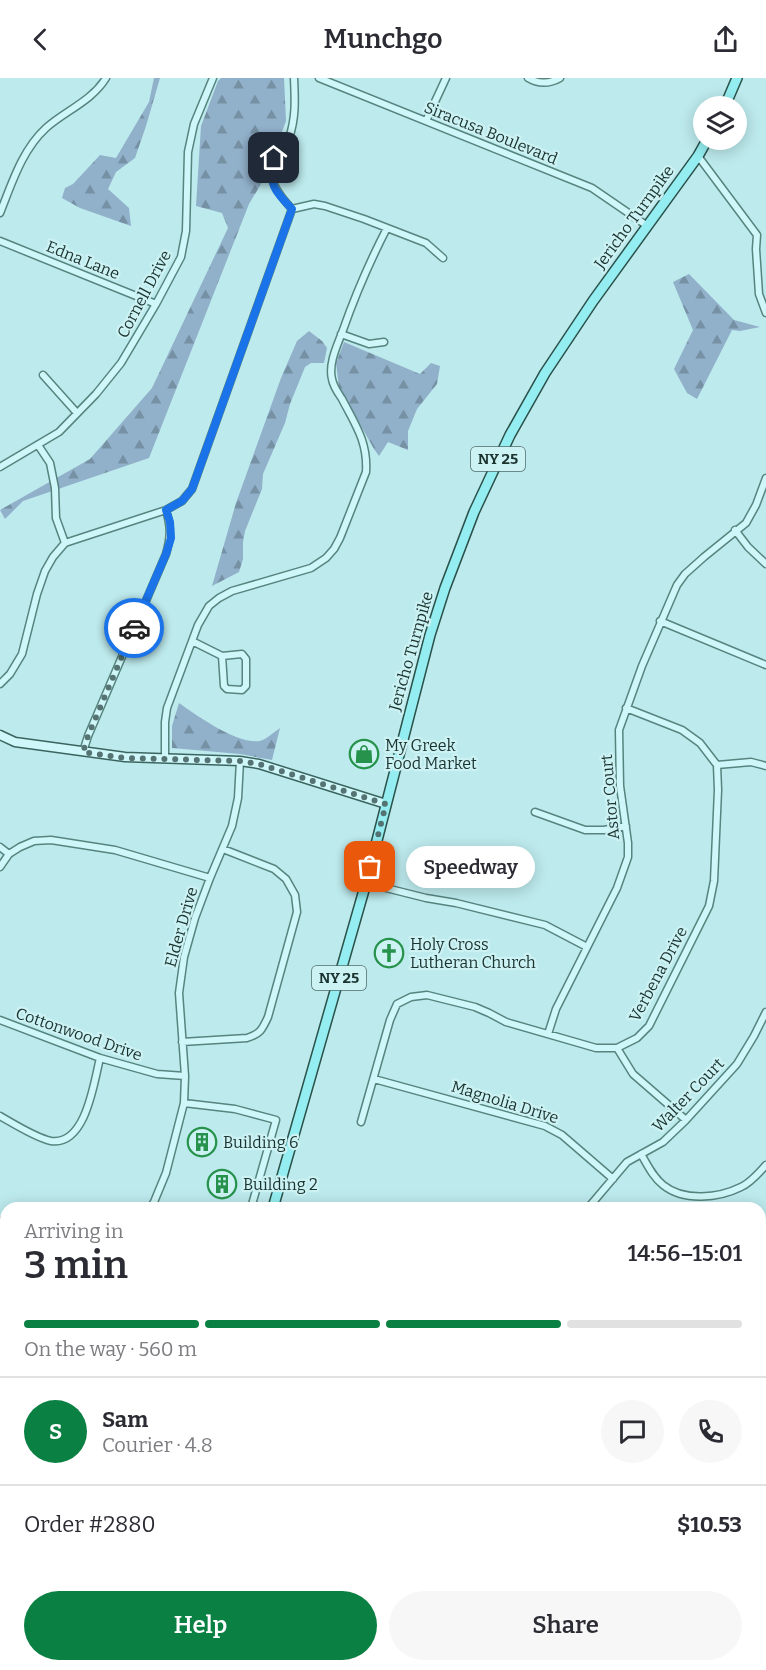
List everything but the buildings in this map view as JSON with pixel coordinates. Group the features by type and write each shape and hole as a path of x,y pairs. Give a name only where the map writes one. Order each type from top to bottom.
{"main road":[{"path":"730,96 737,78"},
{"name":"NY 25","path":"698,156 701,150"},
{"name":"Jericho Turnpike","path":"275,1202 366,883 439,606 457,553 482,492 524,408 545,373 579,320 698,156"}],"street":[{"path":"0,213 19,165 32,143 46,127 91,96 106,78"},
{"name":"Cornell Drive","path":"0,467 58,432 78,413 122,363 156,304 181,257 186,231 188,152 194,124 213,78"},
{"path":"292,209 277,193 270,175 274,158 288,140 295,114 294,78"},
{"name":"Siracusa Boulevard","path":"319,78 592,188 646,225"},
{"path":"426,121 446,78"},
{"path":"528,78 536,82 553,82 560,78"},
{"path":"698,156 757,235 759,294 766,313"},
{"path":"292,209 314,204 325,206 426,243 442,258"},
{"path":"0,684 10,674 22,654 45,571 65,543 166,510 182,501 192,489 292,209"},
{"path":"165,758 165,722 168,708 202,616 209,606 232,591 311,568 326,558 340,538 366,472 367,462 362,436 332,379 332,364 337,343 367,267 387,228"},
{"path":"757,235 766,231"},
{"name":"Edna Lane","path":"0,241 156,304"},
{"path":"341,334 369,344 384,342"},
{"path":"43,375 78,413"},
{"path":"38,445 50,463 55,488 56,518 65,543"},
{"name":"Astor Court","path":"548,1034 556,1009 617,888 628,857 620,786 619,730 660,621 676,585 685,574 746,522 756,505 766,478"},
{"path":"83,752 166,554 171,538 170,522 166,510"},
{"path":"735,530 748,547 766,564"},
{"path":"660,621 766,665"},
{"path":"192,641 222,656 242,654 246,659 246,686 242,690 227,689 224,686 222,656"},
{"path":"626,708 682,730 700,743 717,765 751,762 766,766"},
{"path":"0,735 15,742 124,758 240,761 259,764 386,804"},
{"name":"Elder Drive","path":"154,1202 166,1173 184,1103 185,1076 179,993 184,957 195,918 232,826 238,798 240,761"},
{"name":"Verbena Drive","path":"617,1048 637,1038 649,1026 709,906 714,881 717,836 717,765"},
{"path":"535,813 585,830 604,830 626,826"},
{"path":"0,867 9,854 34,841 51,840 115,850 210,878"},
{"path":"0,847 9,854"},
{"path":"182,1042 247,1038 257,1035 268,1017 297,912 295,895 286,879 274,869 223,849"},
{"path":"366,883 545,925 587,947"},
{"path":"362,1122 390,1020 398,1004 411,997 427,995 475,1007 506,1022 596,1048 617,1048 633,1074 686,1120"},
{"name":"Walter Court","path":"593,1202 627,1162 663,1142 737,1064 766,1011"},
{"name":"Cottonwood Drive","path":"0,1020 100,1058 157,1074 185,1076"},
{"path":"0,1116 51,1141 65,1139 78,1127 87,1109 100,1058"},
{"name":"Magnolia Drive","path":"374,1079 544,1126 562,1135 613,1179"},
{"path":"184,1103 235,1109 276,1120 253,1202"},
{"path":"641,1154 653,1174 665,1187 693,1196 719,1195 743,1186 766,1166"}],"green space":[{"path":"154,78 160,78 135,158 116,172 108,189 129,208 131,226 80,208 62,198 65,188 73,184 100,155 116,158 149,102"},
{"path":"221,78 284,78 286,121 280,137 266,155 261,184 249,204 149,458 23,501 5,519 0,510 90,459 152,388 228,228 222,213 196,206 201,126"},
{"path":"689,274 734,320 760,327 740,331 732,330 697,399 687,393 674,369 693,330 673,282"},
{"path":"309,331 327,348 324,363 311,363 305,367 285,423 263,474 262,489 245,531 243,559 239,572 212,586 236,503 281,378 297,341"},
{"path":"344,342 420,374 431,363 440,366 437,384 417,409 408,431 408,450 388,442 379,456 374,449 339,387 336,363"},
{"path":"179,703 229,734 251,741 260,741 280,728 272,760 240,754 172,748 172,726"}],"way so far":[{"path":"134,628 83,752 124,758 240,761 259,764 386,804 370,867"}],"place":[{"name":"My Greek Food Market","path":"364,754"},
{"name":"Speedway","path":"370,867"},
{"name":"Holy Cross Lutheran Church","path":"389,953"},
{"name":"Building 6","path":"202,1142"},
{"name":"Building 2","path":"222,1184"}],"route":[{"path":"134,628 171,538 170,522 166,510 182,501 192,489 292,209 277,193 270,175 274,158"}]}
